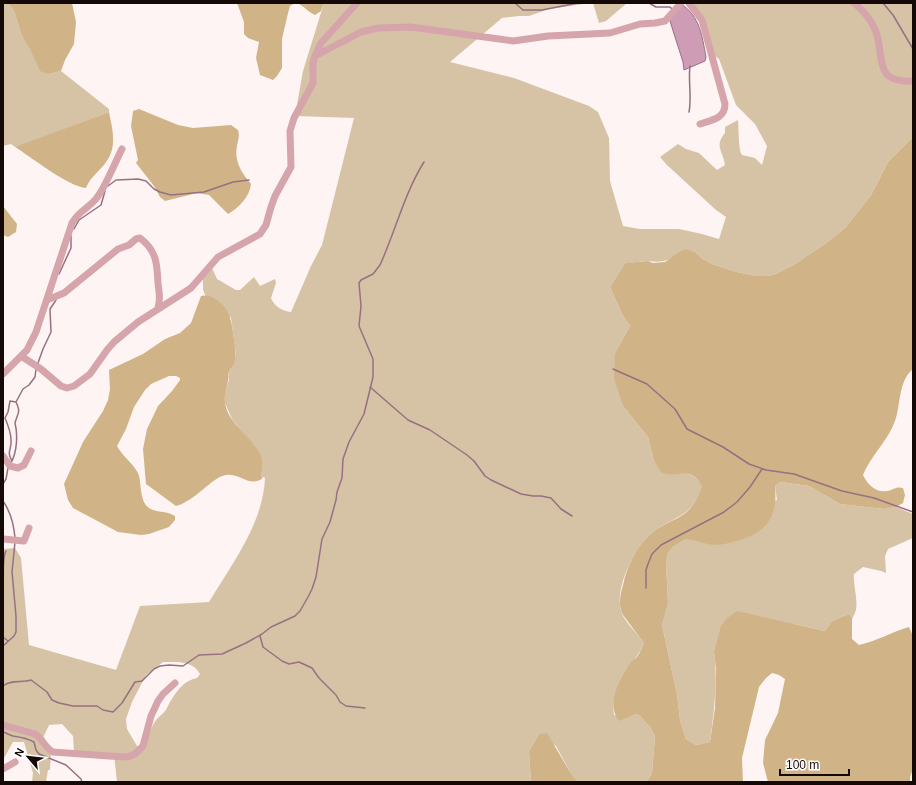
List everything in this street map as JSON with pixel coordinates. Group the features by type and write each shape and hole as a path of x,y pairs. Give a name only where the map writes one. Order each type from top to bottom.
{"street":[{"path":"21,356 41,369 61,386 70,388 85,379 90,374 117,339 158,308 191,288 218,257 260,234 264,229 273,202 291,167 291,124 313,83 313,63 315,56 321,43 357,3"},
{"path":"315,56 361,32 378,28 400,26 513,42 548,36 610,33 640,24 665,21 681,3"},
{"path":"689,3 702,20 725,104 725,108 720,116 700,124"},
{"path":"854,3 868,18 874,28 878,38 880,61 885,73 892,79 913,81"},
{"path":"3,374 27,350 31,343 47,300 72,223 81,211 98,196 122,149"},
{"path":"47,300 64,294 118,249 129,245 136,239 140,238 151,250 156,259 160,295 158,308"},
{"path":"3,456 10,466 18,468 24,465 31,450"},
{"path":"3,539 24,541 29,528"},
{"path":"3,725 35,734 48,749 53,752 131,756 143,746 153,710 163,694 175,683"},
{"path":"3,769 14,762"}],"shaded area":[{"path":"3,3 10,3 21,34 49,74 61,71 109,109 109,112 22,145 15,147 11,144 3,146"},
{"path":"9,3 72,3 76,22 74,44 61,71 49,74 40,71 21,34 14,11"},
{"path":"237,3 295,3 290,6 282,39 282,68 273,80 260,75 256,58 259,42 248,38 244,34 244,22"},
{"path":"297,3 324,3 321,11 315,15"},
{"path":"324,3 590,3 549,9 529,16 502,18 450,62 514,78 589,106 598,112 609,138 610,181 623,226 640,229 679,229 719,239 726,217 716,210 660,157 678,144 686,149 699,153 717,170 725,165 720,149 720,142 725,133 725,127 738,120 739,144 742,155 755,158 762,165 767,146 755,124 736,105 719,59 711,53 702,21 690,3 913,3 913,137 888,162 871,195 846,227 829,241 795,264 776,274 756,276 737,272 712,264 696,253 679,252 669,259 657,262 646,261 625,263 610,287 623,316 630,326 615,353 623,406 648,437 654,461 670,474 690,474 697,478 703,487 692,506 686,512 654,531 639,547 627,570 620,595 620,606 623,616 644,643 620,679 615,693 613,708 614,715 628,717 636,714 640,716 650,727 655,736 652,773 647,782 578,782 570,772 556,746 539,734 529,751 531,782 117,782 114,754 74,751 73,736 62,724 49,725 42,740 51,752 50,770 48,770 46,782 32,782 33,773 24,742 13,742 3,760 4,549 15,548 21,558 29,645 116,670 140,606 209,602 245,543 259,511 265,478 263,477 262,479 262,468 255,446 232,419 225,403 225,393 229,380 229,372 234,363 236,354 231,318 208,295 205,295 203,289 203,277 212,268 217,279 236,290 240,290 254,277 260,286 275,279 276,283 271,298 272,301 284,311 291,312 322,245 354,118 295,116 303,71","holes":["163,662 179,662 189,664 197,669 200,674 197,678 184,684 170,702 166,710 154,722 145,741 141,746 137,746 127,729 126,719 132,702 146,675"]},
{"path":"593,3 627,3 606,21 599,23"},
{"path":"681,4 692,14 699,27 706,57 705,61 684,70 683,62 669,18"},
{"path":"139,109 178,125 193,128 231,125 238,130 239,136 236,151 237,161 241,171 251,184 249,193 240,205 228,214 209,195 197,193 165,201 160,197 154,186 136,163 138,160 131,126 133,111"},
{"path":"109,112 113,133 113,147 108,160 92,178 86,188 70,183 15,147"},
{"path":"913,137 913,369 908,374 902,387 897,415 892,428 870,461 863,475 869,485 879,491 903,488 905,495 903,503 896,507 884,509 840,504 809,486 780,482 775,486 775,506 772,515 763,528 756,533 737,541 719,545 712,545 686,539 673,547 668,553 666,562 668,604 662,625 677,694 680,720 686,739 696,745 710,742 715,708 716,669 714,652 721,626 726,619 737,611 825,631 832,621 849,614 852,618 852,639 859,645 909,627 913,636 913,769 910,782 768,782 763,763 765,740 778,713 785,679 772,673 759,687 742,758 743,782 647,782 652,773 655,736 650,727 640,716 636,714 619,721 613,707 619,682 627,667 638,655 644,643 621,612 621,593 630,563 643,542 654,531 687,512 695,502 702,487 694,476 689,474 667,474 661,472 654,461 648,437 623,406 614,378 615,353 630,326 623,316 610,287 625,263 648,261 653,263 665,262 686,249 696,253 712,264 737,272 756,276 776,274 795,264 829,241 846,227 871,195 888,162"},
{"path":"3,206 17,224 16,232 8,237 3,235"},
{"path":"208,295 221,303 230,318 236,352 234,364 229,373 225,402 231,419 255,445 259,452 262,460 262,479 257,481 248,481 231,475 222,476 182,504 176,506 146,484 143,449 147,429 158,406 180,380 180,378 176,376 169,376 151,384 145,390 134,407 126,429 117,446 138,473 142,496 146,505 152,510 172,514 175,516 175,520 169,527 149,534 141,535 118,532 73,508 68,500 64,484 83,442 103,411 108,400 110,389 109,370 143,354 165,339 180,333 191,323 201,296"},
{"path":"780,482 809,486 840,504 884,509 896,507 913,514 913,538 888,549 885,556 886,573 863,567 854,574 856,610 852,619 849,614 832,621 825,631 794,624 714,652 716,686 710,742 696,745 686,739 680,720 677,694 662,625 668,604 666,562 668,553 673,547 686,539 692,539 777,500 775,486"},
{"path":"547,733 570,772 578,782 531,782 529,751 539,734"}],"waterway":[{"path":"515,3 523,10 542,10 578,3"},
{"path":"620,3 626,3"},
{"path":"649,3 656,7 670,7 672,9"},
{"path":"883,3 893,15 913,49"},
{"path":"689,112 690,66"},
{"path":"3,686 13,682 31,680 47,692 52,700 59,703 73,706 97,706 103,710 113,712 122,703 135,682 142,681 154,669 160,666 169,665 183,666 199,655 222,654 246,643 271,627 295,616 300,611 312,589 316,577 322,539 330,522 342,478 343,459 349,442 364,414 373,377 373,359 359,326 361,306 359,283 361,280 373,274 380,265 411,187 424,162"},
{"path":"108,186 116,180 138,179 146,181 154,189 160,192 171,195 204,192 233,182 249,180"},
{"path":"74,229 79,220 101,205 105,191"},
{"path":"59,274 71,248 71,236"},
{"path":"38,363 51,332 50,309 56,300"},
{"path":"16,402 23,389 29,385 35,377 36,369"},
{"path":"613,369 647,384 675,409 687,429 723,447 749,464 766,470 794,474 842,491 874,498 913,512"},
{"path":"370,387 408,420 430,430 467,455 474,461 485,476 491,480 521,494 551,498 561,509 572,516"},
{"path":"12,461 9,453 11,443 10,434 5,418 10,401 16,402"},
{"path":"11,463 15,454 15,423 19,411 16,402"},
{"path":"3,484 6,479 8,468"},
{"path":"646,588 646,570 652,554 661,545 724,512 737,502 750,487 762,469"},
{"path":"3,501 8,509 15,538"},
{"path":"3,646 14,636 16,632 12,572 15,542"},
{"path":"3,582 6,551"},
{"path":"260,636 263,647 282,661 289,664 299,662 312,668 319,678 336,695 340,702 346,706 365,708"},
{"path":"3,637 8,641"},
{"path":"3,732 34,742 36,750 39,754 66,765 81,779 82,782"}]}
